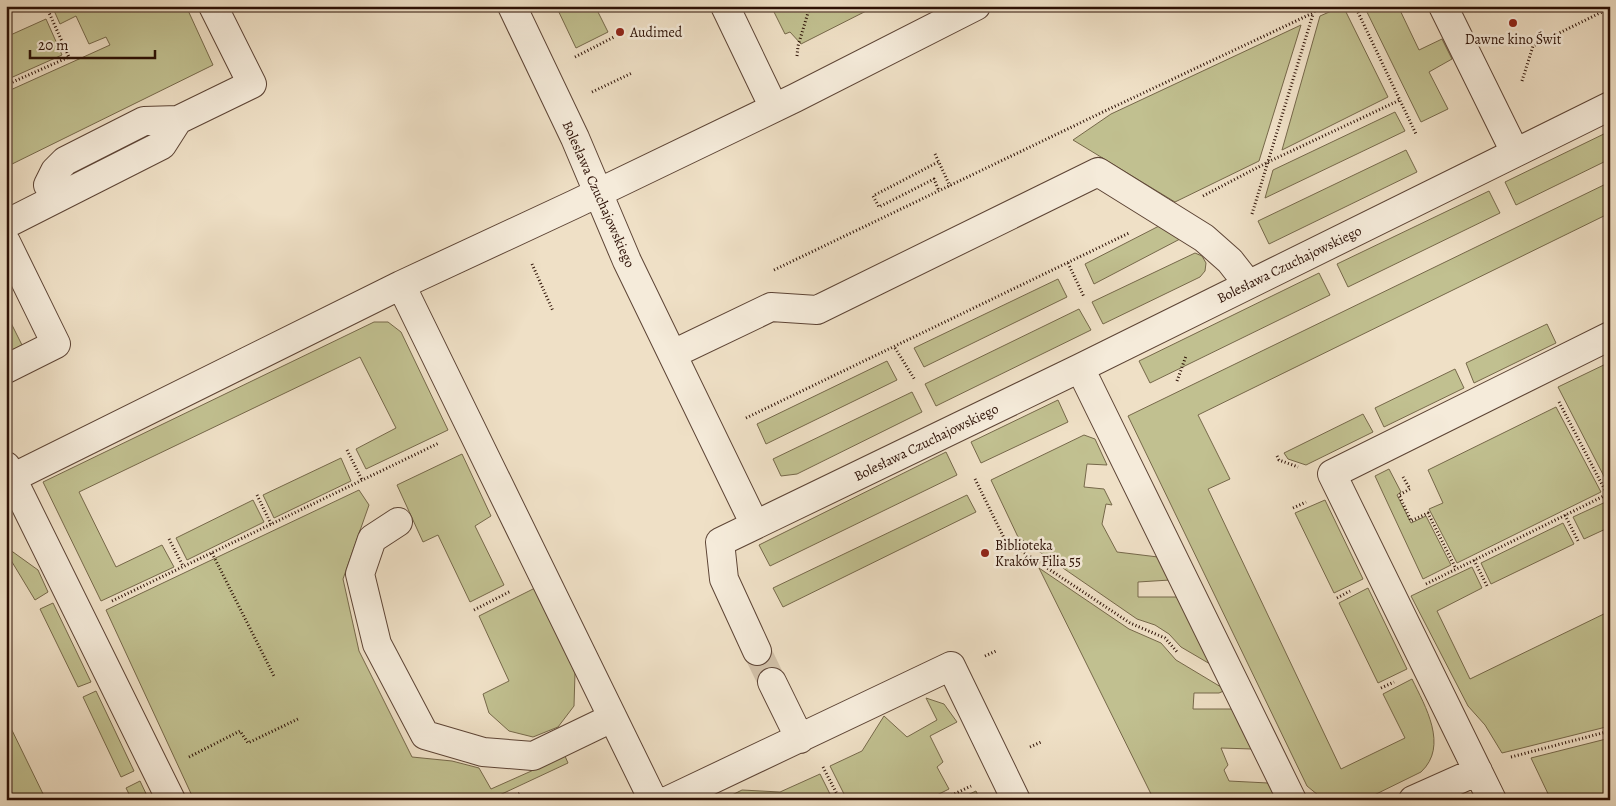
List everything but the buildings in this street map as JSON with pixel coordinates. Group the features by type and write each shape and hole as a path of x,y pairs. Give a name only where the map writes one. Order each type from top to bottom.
{"street":[{"path":"48,185 55,171 65,161 144,121 178,120 252,84 213,6"},
{"name":"Bolesława Czuchajowskiego","path":"512,6 575,138 597,193 755,525 1080,368 1610,106"},
{"path":"725,6 774,108"},
{"path":"171,800 9,472 774,108 976,6"},
{"path":"1443,6 1516,152"},
{"path":"6,224 162,145 178,120"},
{"path":"673,354 771,307 817,310 1098,172 1204,238 1230,261 1248,284"},
{"path":"6,242 56,344 6,369"},
{"path":"401,285 653,800"},
{"path":"1492,800 1332,474 1610,336"},
{"path":"1080,368 1292,800"},
{"path":"398,522 372,539 360,574 377,644 425,734 483,752 533,756 612,718"},
{"path":"755,525 720,542 724,579 757,651"},
{"path":"669,800 951,666 1016,800"},
{"path":"772,682 800,739"},
{"path":"1414,800 1478,771"}],"path":[{"path":"6,85 69,56 46,6"},
{"path":"798,46 810,6"},
{"path":"770,272 1105,110 1313,13 1320,6"},
{"path":"1355,6 1416,134"},
{"path":"1521,82 1533,46 1610,8"},
{"path":"1252,214 1313,13"},
{"path":"574,58 614,38"},
{"path":"591,92 632,73"},
{"path":"1194,201 1268,162 1400,100"},
{"path":"935,154 950,186"},
{"path":"938,162 873,196 879,207 934,179 939,191"},
{"path":"746,418 895,348 1130,233"},
{"path":"529,257 553,311"},
{"path":"1068,263 1084,298"},
{"path":"895,348 915,380"},
{"path":"1177,381 1183,366"},
{"path":"1422,586 1609,494 1558,401"},
{"path":"81,616 472,427"},
{"path":"348,450 362,480"},
{"path":"1277,456 1278,460 1305,469"},
{"path":"975,479 1005,540 1130,622"},
{"path":"1410,489 1399,495 1412,521 1428,513 1456,569"},
{"path":"257,495 271,524"},
{"path":"1565,515 1578,542"},
{"path":"169,539 183,566"},
{"path":"212,553 274,676"},
{"path":"1474,560 1487,586"},
{"path":"474,610 517,589"},
{"path":"212,745 240,731 248,743 300,718"},
{"path":"1503,760 1610,732"},
{"path":"821,761 840,800"},
{"path":"942,800 975,784"}],"shaded area":[{"path":"52,6 186,6 213,65 6,167 6,92 110,45 106,37 89,44 76,16 60,24"},
{"path":"556,6 595,6 608,32 576,48"},
{"path":"771,6 876,6 801,44 790,32 785,34"},
{"path":"1343,6 1388,97 1282,150 1320,16"},
{"path":"1364,6 1398,6 1419,50 1442,39 1452,59 1429,72 1448,109 1421,122"},
{"path":"46,19 62,55 6,80 6,37"},
{"path":"1301,25 1259,161 1175,202 1073,140 1111,114"},
{"path":"1395,112 1405,131 1265,198 1273,170"},
{"path":"1610,131 1610,159 1516,205 1505,182"},
{"path":"1406,150 1417,172 1269,244 1258,221"},
{"path":"1610,182 1610,213 1198,415 1230,479 1208,489 1341,769 1405,738 1383,694 1412,679 1428,713 1434,738 1433,750 1429,762 1421,772 1364,800 1324,800 1307,786 1128,416"},
{"path":"1489,191 1500,213 1348,287 1337,264"},
{"path":"1159,226 1180,239 1094,284 1085,264"},
{"path":"1195,253 1202,256 1206,263 1205,271 1200,277 1103,324 1092,302"},
{"path":"1319,273 1330,295 1150,383 1139,361"},
{"path":"1058,279 1067,297 924,367 914,348"},
{"path":"1079,309 1091,330 936,406 925,384"},
{"path":"6,313 22,345 6,353"},
{"path":"374,322 388,322 401,332 448,430 366,469 356,449 396,428 360,357 79,492 116,567 162,545 174,567 101,601 43,482"},
{"path":"1547,324 1556,343 1474,383 1466,363"},
{"path":"887,361 897,380 766,444 757,424"},
{"path":"1610,362 1610,488 1558,387"},
{"path":"1455,369 1464,388 1384,427 1375,408"},
{"path":"912,392 922,412 797,474 781,476 773,459"},
{"path":"1058,400 1068,422 981,463 971,442"},
{"path":"1556,407 1601,492 1457,563 1429,509 1443,503 1428,470"},
{"path":"1363,414 1373,432 1306,465 1288,459 1284,453"},
{"path":"1084,435 1095,439 1107,465 1087,464 1084,487 1104,489 1112,505 1106,504 1102,524 1117,552 1158,557 1170,580 1138,582 1138,597 1177,597 1210,664 1181,647 1169,634 1155,625 1137,619 1018,537 991,480"},
{"path":"946,452 957,475 770,566 759,545"},
{"path":"462,454 491,516 475,526 504,585 470,602 438,535 423,542 397,485"},
{"path":"341,458 351,481 274,518 263,495"},
{"path":"1389,469 1401,492 1397,495 1411,523 1426,516 1451,565 1423,579 1375,476"},
{"path":"359,490 369,505 343,579 359,651 412,757 452,761 479,768 491,789 565,756 568,763 489,800 194,800 106,610"},
{"path":"967,495 976,512 783,607 773,588"},
{"path":"253,500 264,522 187,560 176,538"},
{"path":"1325,500 1363,579 1334,593 1295,513"},
{"path":"1610,500 1610,527 1584,539 1573,517"},
{"path":"1563,523 1574,544 1491,584 1481,563"},
{"path":"6,547 38,570 48,592 35,600 9,557 6,558"},
{"path":"1472,567 1482,588 1437,611 1470,679 1610,611 1610,726 1502,753 1485,725 1468,706 1411,596"},
{"path":"1039,568 1129,629 1161,643 1176,660 1226,690 1219,693 1194,693 1193,709 1232,709 1252,749 1221,748 1228,765 1224,770 1229,781 1268,783 1278,800 1154,800"},
{"path":"537,587 575,673 574,706 558,727 533,737 509,731 489,713 483,694 509,681 479,616"},
{"path":"1368,588 1407,669 1378,683 1339,603"},
{"path":"53,603 91,682 78,687 40,609"},
{"path":"96,691 134,771 121,777 83,697"},
{"path":"926,698 944,704 957,722 930,736 943,762 937,767 949,789 927,800 847,800 830,766 862,751 884,716 907,737 937,720"},
{"path":"6,718 46,800 6,800"},
{"path":"1610,738 1610,800 1551,800 1531,758"},
{"path":"820,774 833,800 722,800 742,790 780,792"},
{"path":"140,781 149,800 132,800 126,788"},
{"path":"976,791 980,800 957,800"}],"tunnel":[{"path":"757,651 772,682"}],"place":[{"name":"Dawne kino Świt","path":"1513,23"},
{"name":"Audimed","path":"620,32"},
{"name":"Biblioteka Kraków Filia 55","path":"985,553"}]}
